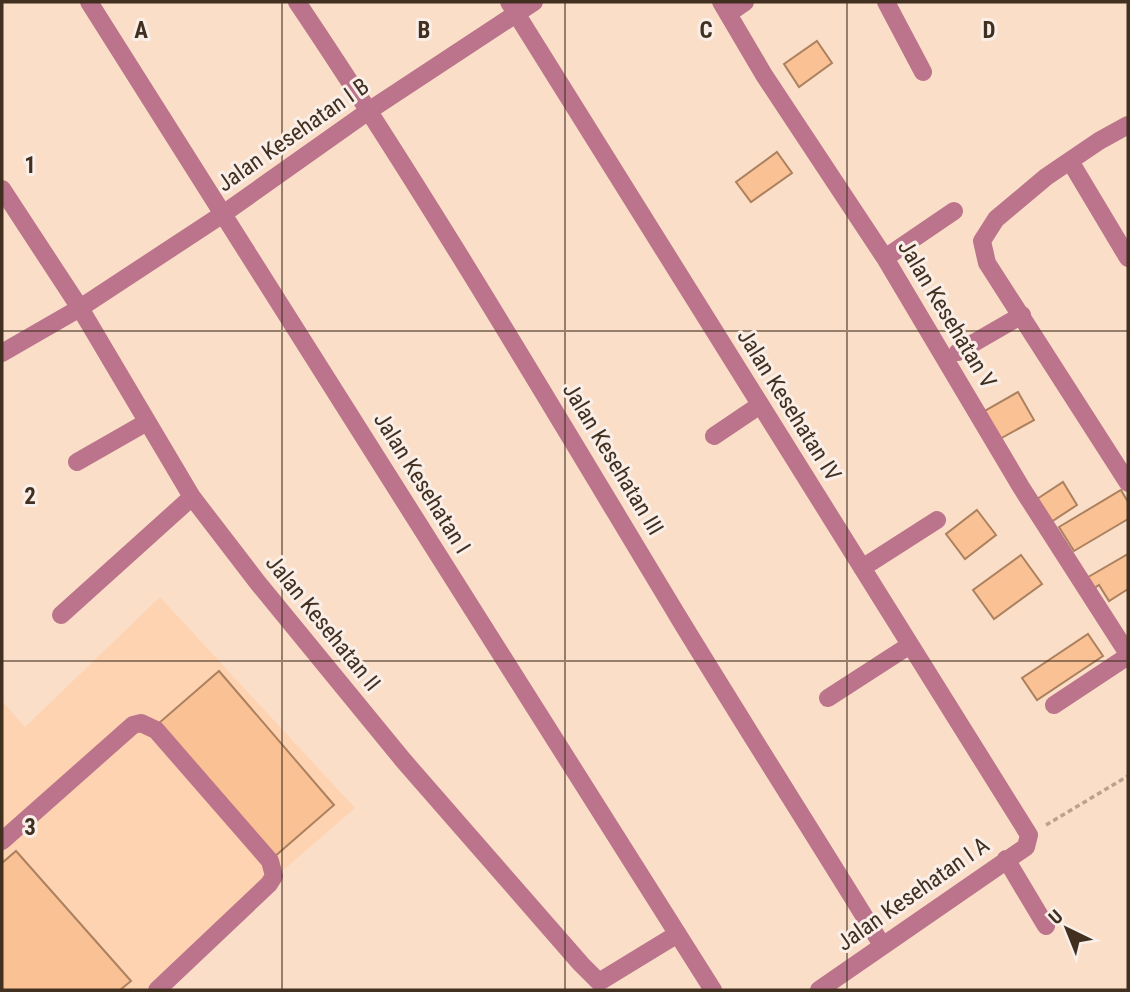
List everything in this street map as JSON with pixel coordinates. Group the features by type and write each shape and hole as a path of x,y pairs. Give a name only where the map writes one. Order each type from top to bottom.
{"street":[{"name":"Jalan Kesehatan I","path":"89,2 713,990"},
{"name":"Jalan Kesehatan III","path":"297,2 370,110 883,945"},
{"name":"Jalan Kesehatan I B","path":"2,353 80,308 223,214 512,8 534,2"},
{"path":"725,7 745,2"},
{"path":"886,2 923,72"},
{"name":"Jalan Kesehatan V","path":"725,7 764,75 886,258 1021,487 1128,655"},
{"name":"Jalan Kesehatan IV","path":"512,8 1028,835"},
{"path":"1125,469 987,263 982,240 996,219 1046,177 1128,125"},
{"path":"1070,161 1128,255"},
{"name":"Jalan Kesehatan II","path":"2,189 80,308 192,497 258,583 410,768 594,986 676,935"},
{"path":"886,258 954,211"},
{"path":"958,352 1022,315"},
{"path":"714,436 760,405"},
{"path":"77,462 147,422"},
{"path":"61,615 192,497"},
{"path":"862,568 937,520"},
{"path":"828,698 910,645"},
{"path":"1054,705 1128,655"},
{"path":"2,841 133,725 141,723 156,730 270,861 274,876 270,884 157,990"},
{"name":"Jalan Kesehatan I A","path":"818,990 1026,847 1028,835"},
{"path":"1006,859 1046,926"}],"path":[{"path":"1028,835 1128,776"}],"shaded area":[{"path":"160,597 355,808 145,990 2,990 2,701 25,727"}],"building":[{"path":"817,41 832,63 799,87 784,64"},
{"path":"777,152 792,173 751,202 736,182"},
{"path":"1018,392 1034,420 998,440 983,412"},
{"path":"1063,482 1077,505 1051,522 1037,499"},
{"path":"1121,490 1128,502 1128,519 1074,551 1059,527"},
{"path":"977,510 996,535 965,559 946,534"},
{"path":"1128,554 1128,589 1109,601 1099,585 1090,591 1083,580"},
{"path":"1021,555 1042,584 994,619 973,590"},
{"path":"1088,634 1103,656 1037,700 1022,678"},
{"path":"219,671 334,805 274,857 159,723"},
{"path":"16,851 131,981 120,990 2,990 2,863"}]}
